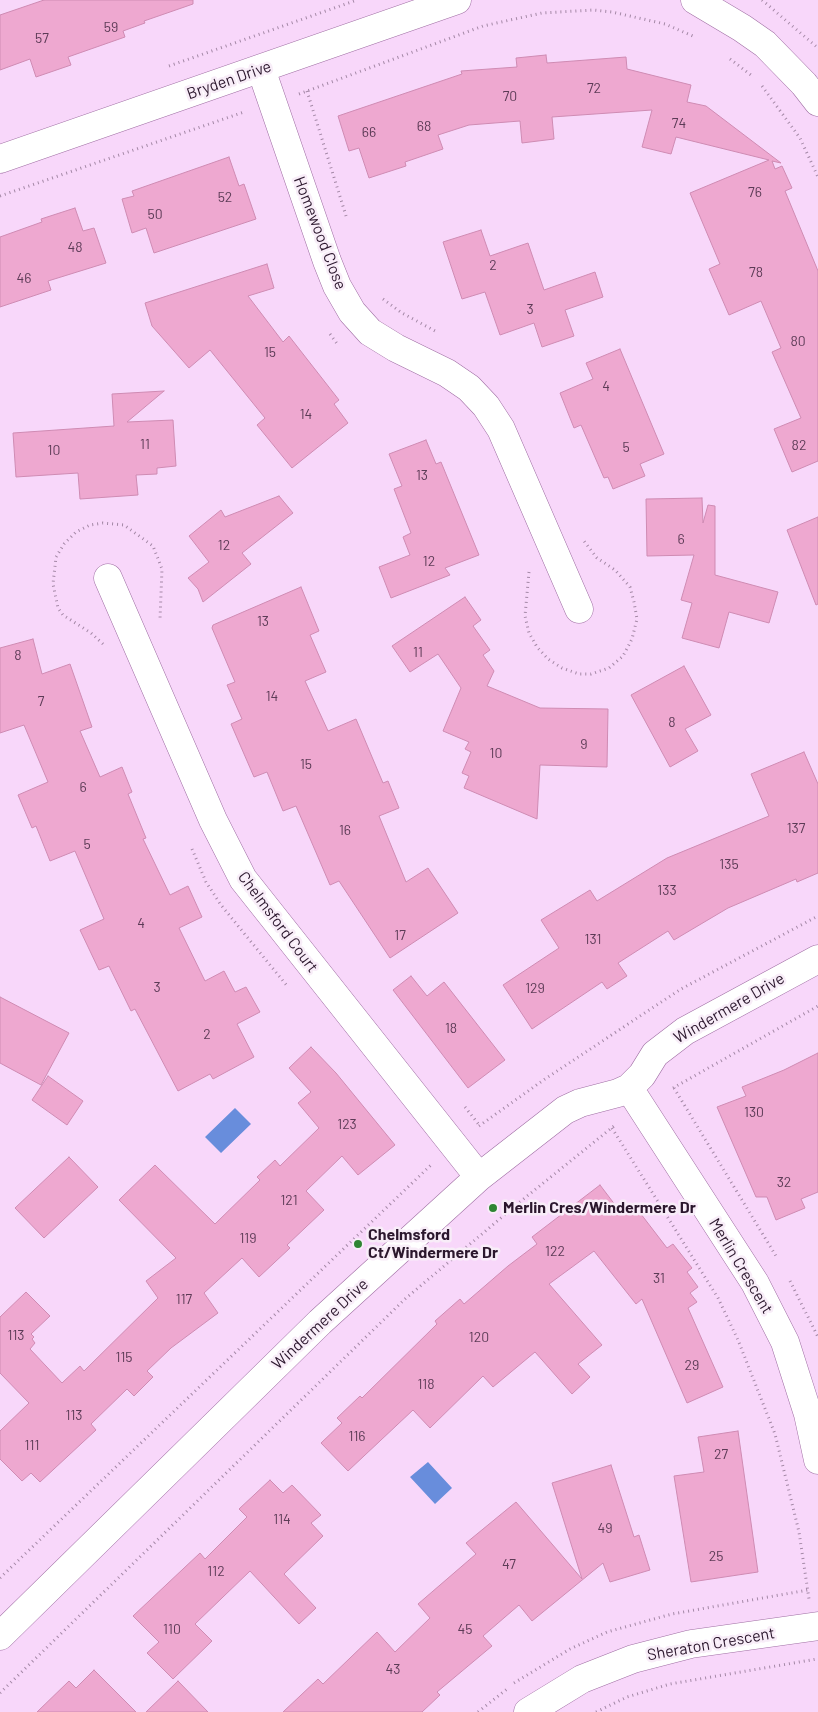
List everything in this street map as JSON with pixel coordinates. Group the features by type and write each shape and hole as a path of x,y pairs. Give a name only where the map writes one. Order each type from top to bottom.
{"street":[{"name":"Bryden Drive","path":"0,159 457,0"},
{"path":"695,0 766,44 791,69 818,102"},
{"name":"Homewood Close","path":"261,69 327,261 352,312 370,332 396,348 447,373 469,388 486,406 501,430 579,609"},
{"name":"Chelmsford Court","path":"108,578 212,820 243,879 479,1177"},
{"name":"Windermere Drive","path":"0,1636 320,1322 479,1177 565,1110 580,1103 618,1093 629,1088 642,1076 655,1054 685,1031 818,959"},
{"name":"Merlin Crescent","path":"629,1088 754,1283 780,1334 808,1414 818,1460"},
{"name":"Sheraton Crescent","path":"528,1712 582,1679 633,1659 814,1614"}],"path":[{"path":"160,70 357,0"},
{"path":"762,0 818,48"},
{"path":"298,94 482,26 542,12 593,10 638,17 664,24 699,40"},
{"path":"724,54 756,79 779,108 800,138 818,177"},
{"path":"0,196 250,110"},
{"path":"475,1130 544,1078 681,989 818,916"},
{"path":"778,1259 672,1089 818,1006"},
{"path":"0,1694 405,1299 521,1201 619,1123"},
{"path":"612,1128 718,1298 738,1340 775,1434 799,1532 814,1614"},
{"path":"0,1578 436,1160"},
{"path":"787,1276 818,1337"},
{"path":"596,1712 627,1697 670,1684 817,1659"}],"water":[{"path":"235,1108 251,1124 221,1153 205,1137"},
{"path":"428,1462 452,1488 435,1504 410,1477"}],"building":[{"path":"44,0 193,0 193,4 144,21 145,23 123,31 125,37 68,57 71,65 36,77 30,59 0,70 0,15"},
{"path":"546,55 547,63 626,57 627,69 691,85 687,102 706,106 781,163 772,161 775,169 782,166 792,188 785,191 818,271 818,461 792,472 774,429 801,418 772,352 781,348 761,301 729,315 709,269 720,264 690,193 769,160 676,137 671,154 642,147 652,110 552,117 554,139 522,143 520,121 469,125 438,135 443,149 405,162 406,166 369,178 359,148 349,151 338,116 462,74 461,71 517,67 516,58"},
{"path":"229,157 239,186 244,184 256,219 154,253 146,228 132,233 122,199 134,196 132,191"},
{"path":"75,208 83,231 94,228 106,263 48,281 51,290 0,307 0,237 42,222 41,219"},
{"path":"481,230 490,256 528,243 544,290 595,272 603,297 565,310 574,336 542,347 534,323 500,335 485,292 462,299 443,242"},
{"path":"267,264 274,288 248,296 283,342 289,336 339,400 334,404 348,423 292,468 257,425 265,418 210,350 189,368 152,326 145,303"},
{"path":"620,349 664,454 640,464 645,476 613,489 608,477 604,478 581,425 574,428 560,393 593,379 586,363"},
{"path":"164,391 127,422 173,420 176,466 157,468 157,474 136,475 138,495 80,499 78,473 16,477 13,433 114,426 112,394"},
{"path":"426,440 436,464 441,462 479,555 445,568 450,575 391,598 379,567 410,555 403,537 411,533 394,489 402,486 389,454"},
{"path":"279,496 293,513 242,553 251,564 203,602 198,589 188,578 209,562 189,536 221,510 225,517"},
{"path":"702,498 703,523 708,505 715,506 715,575 778,592 769,623 729,612 719,648 682,638 692,603 681,600 694,555 647,556 646,499"},
{"path":"818,517 818,604 816,605 787,530"},
{"path":"301,587 319,631 310,635 326,672 305,681 328,731 356,719 383,783 388,781 399,808 379,816 406,882 428,868 458,913 390,958 339,881 330,885 296,806 283,811 267,772 254,777 231,724 242,719 227,685 235,682 212,628 213,625"},
{"path":"465,597 481,620 473,626 490,650 483,655 494,671 487,686 540,708 608,709 607,767 540,765 537,819 464,788 469,776 462,773 471,752 465,749 469,742 443,731 461,688 438,654 410,672 392,646"},
{"path":"33,639 42,674 70,664 92,727 80,731 100,777 122,767 132,792 128,794 146,838 143,839 170,895 188,886 202,917 179,928 205,981 224,971 235,992 246,987 260,1012 237,1024 254,1057 213,1079 210,1074 178,1091 135,1009 131,1011 109,966 99,970 80,930 104,919 75,851 50,861 36,826 32,828 18,795 48,782 24,725 0,733 0,648"},
{"path":"684,666 711,715 685,729 698,751 670,767 631,695"},
{"path":"804,752 818,784 818,873 797,882 796,879 728,908 674,940 668,931 618,963 627,976 607,989 602,982 532,1029 503,985 559,948 541,920 590,890 597,901 667,858 769,816 751,774"},
{"path":"411,976 427,996 444,982 505,1060 468,1088 393,990"},
{"path":"0,997 69,1033 41,1085 0,1063"},
{"path":"311,1047 336,1073 395,1145 358,1175 342,1156 306,1191 324,1210 287,1245 290,1248 259,1277 242,1258 204,1293 218,1313 171,1348 147,1371 153,1377 134,1396 127,1389 91,1424 96,1430 40,1482 31,1473 22,1481 0,1459 0,1431 29,1403 0,1373 0,1317 26,1292 50,1316 31,1334 34,1337 32,1339 35,1343 30,1349 62,1383 80,1366 84,1371 158,1298 146,1281 176,1258 119,1200 155,1165 215,1224 260,1180 257,1177 275,1160 280,1166 319,1128 298,1103 311,1092 289,1068"},
{"path":"818,1053 818,1192 801,1199 805,1208 776,1220 767,1197 756,1197 717,1107 746,1096 742,1087 784,1070"},
{"path":"48,1076 83,1101 67,1125 32,1100"},
{"path":"69,1157 98,1187 44,1238 15,1208"},
{"path":"600,1185 622,1214 634,1205 667,1248 673,1244 692,1268 687,1272 698,1287 690,1293 697,1302 688,1308 723,1387 687,1403 642,1299 636,1304 594,1251 549,1284 602,1345 578,1364 590,1377 572,1394 535,1352 493,1387 483,1376 430,1428 413,1410 348,1471 321,1443 342,1423 337,1418 360,1396 362,1398 437,1324 435,1321 460,1299 464,1304 537,1244 532,1237"},
{"path":"738,1431 758,1572 691,1582 674,1476 704,1472 698,1437"},
{"path":"611,1465 634,1537 639,1535 650,1570 610,1582 603,1563 532,1621 519,1605 483,1636 492,1646 437,1692 440,1695 422,1712 283,1712 318,1679 323,1684 377,1632 395,1652 430,1618 418,1604 476,1554 466,1543 516,1502 582,1579 552,1483"},
{"path":"270,1480 283,1493 292,1485 321,1515 311,1523 323,1536 284,1574 316,1608 299,1624 250,1571 195,1624 212,1641 173,1679 147,1653 159,1642 133,1616 200,1553 205,1559 247,1517 239,1509"},
{"path":"94,1670 136,1712 37,1712 69,1681 76,1688"},
{"path":"178,1681 208,1712 146,1712"}],"place":[{"name":"Merlin Cres/Windermere Dr","path":"493,1208"},
{"name":"Chelmsford Ct/Windermere Dr","path":"358,1244"}]}
